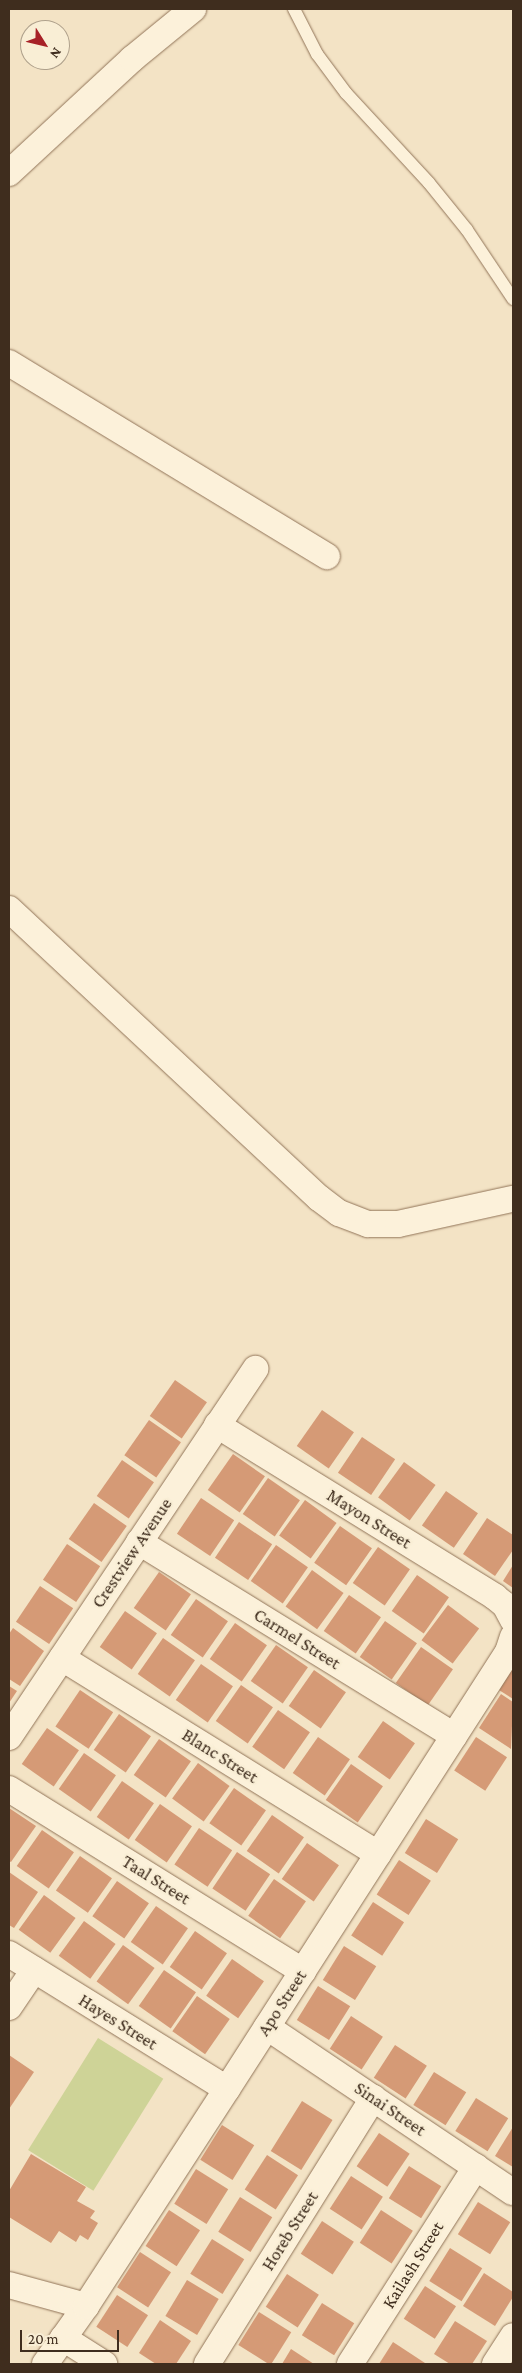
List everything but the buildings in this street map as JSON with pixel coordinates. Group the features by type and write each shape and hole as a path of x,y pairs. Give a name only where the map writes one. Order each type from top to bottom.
{"street":[{"path":"9,173 132,59 193,9"},
{"path":"9,363 327,556"},
{"path":"9,909 318,1198 339,1213 368,1224 398,1224 512,1199"},
{"name":"Crestview Avenue","path":"9,1737 255,1369"},
{"name":"Mayon Street","path":"217,1426 494,1597 505,1605 513,1620"},
{"name":"Carmel Street","path":"139,1542 454,1736"},
{"name":"Apo Street","path":"45,2364 86,2306 267,2027 508,1652 513,1637"},
{"name":"Blanc Street","path":"62,1658 378,1854"},
{"name":"Taal Street","path":"9,1790 302,1971"},
{"name":"Hayes Street","path":"9,1954 227,2089"},
{"path":"9,2006 34,1970"},
{"name":"Sinai Street","path":"267,2027 513,2192"},
{"name":"Horeb Street","path":"207,2364 373,2098"},
{"name":"Kailash Street","path":"350,2364 476,2167"},
{"path":"9,2285 86,2306"},
{"path":"495,2364 513,2336"},
{"path":"64,2338 104,2364"}],"lane":[{"path":"294,9 317,54 346,94 429,183 467,230 513,299"}],"green space":[{"path":"98,2038 163,2079 93,2191 28,2150"}]}
